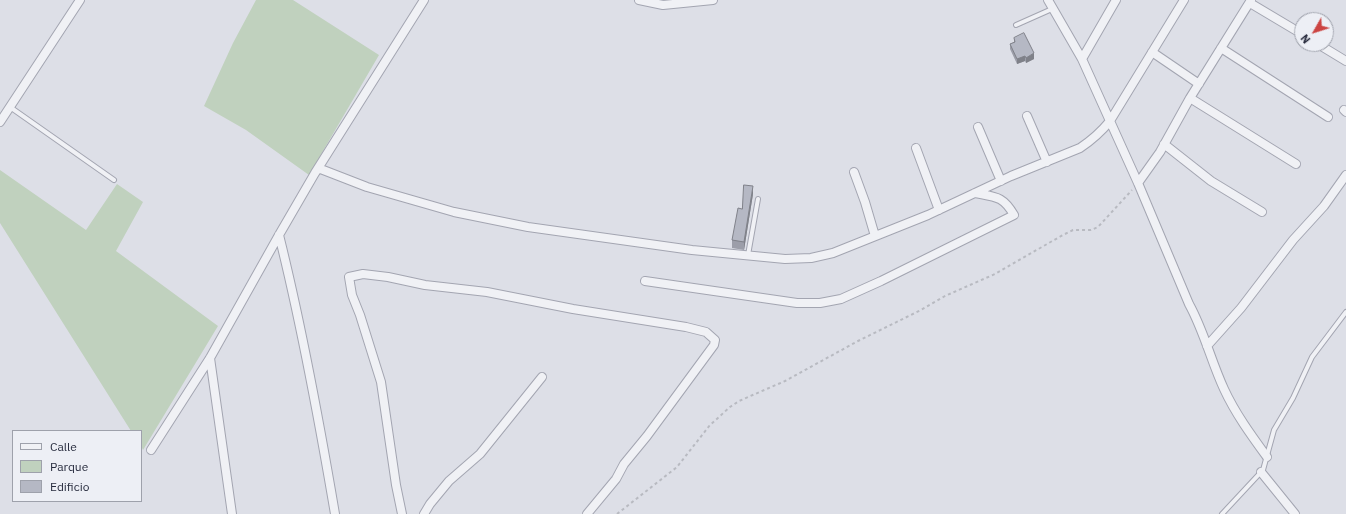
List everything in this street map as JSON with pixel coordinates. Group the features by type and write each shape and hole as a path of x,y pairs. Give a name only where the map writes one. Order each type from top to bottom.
{"street":[{"path":"0,122 80,0"},
{"path":"151,450 210,358 278,235 318,168 424,0"},
{"path":"639,0 663,5 713,0"},
{"path":"1048,0 1082,59 1138,183 1189,304 1198,321 1224,390 1235,410 1267,456"},
{"path":"1082,59 1116,0"},
{"path":"318,168 366,188 454,212 521,225 692,250 785,258 811,258 833,253 939,210 1001,180 1048,162 1088,143 1097,136 1110,121 1184,0"},
{"path":"1138,183 1164,144 1190,98 1251,1 1294,29"},
{"path":"1221,48 1328,117"},
{"path":"1152,52 1199,84"},
{"path":"1331,52 1346,61"},
{"path":"1190,98 1296,164"},
{"path":"1027,116 1048,162"},
{"path":"978,127 1001,180"},
{"path":"1164,144 1211,180 1262,212"},
{"path":"916,148 939,210"},
{"path":"854,172 875,236"},
{"path":"1207,346 1241,308 1293,240 1324,206 1346,175"},
{"path":"645,281 797,303 820,303 841,299 1014,216 1009,207 1000,199 993,196 975,193"},
{"path":"278,235 312,380 335,514"},
{"path":"402,514 396,485 381,382 360,315 352,295 349,277 352,275 363,274 388,276 425,285 488,292 573,309 686,327 706,332 715,340 714,345 647,436 624,464 616,479 587,514"},
{"path":"210,358 232,514"},
{"path":"424,514 430,504 449,481 480,454 542,376"},
{"path":"1261,472 1295,514"}],"lane":[{"path":"1016,25 1053,8"},
{"path":"10,107 114,180"},
{"path":"748,255 758,199"},
{"path":"1222,514 1263,470 1274,430 1293,398 1312,357 1346,312"}],"path":[{"path":"617,514 676,467 710,426 730,407 739,401 785,381 945,296 995,274 1073,230 1091,230 1098,227 1138,183"}],"green space":[{"path":"256,0 293,0 379,55 309,175 246,130 204,106 233,43"},
{"path":"0,170 86,230 117,184 143,202 116,251 218,326 143,450 142,430 130,430 0,223"}],"building":[{"path":"1024,33 1034,53 1026,58 1025,56 1017,59 1010,44 1015,42 1014,38"},
{"path":"744,185 753,186 744,242 732,240 738,208 742,209"}]}
